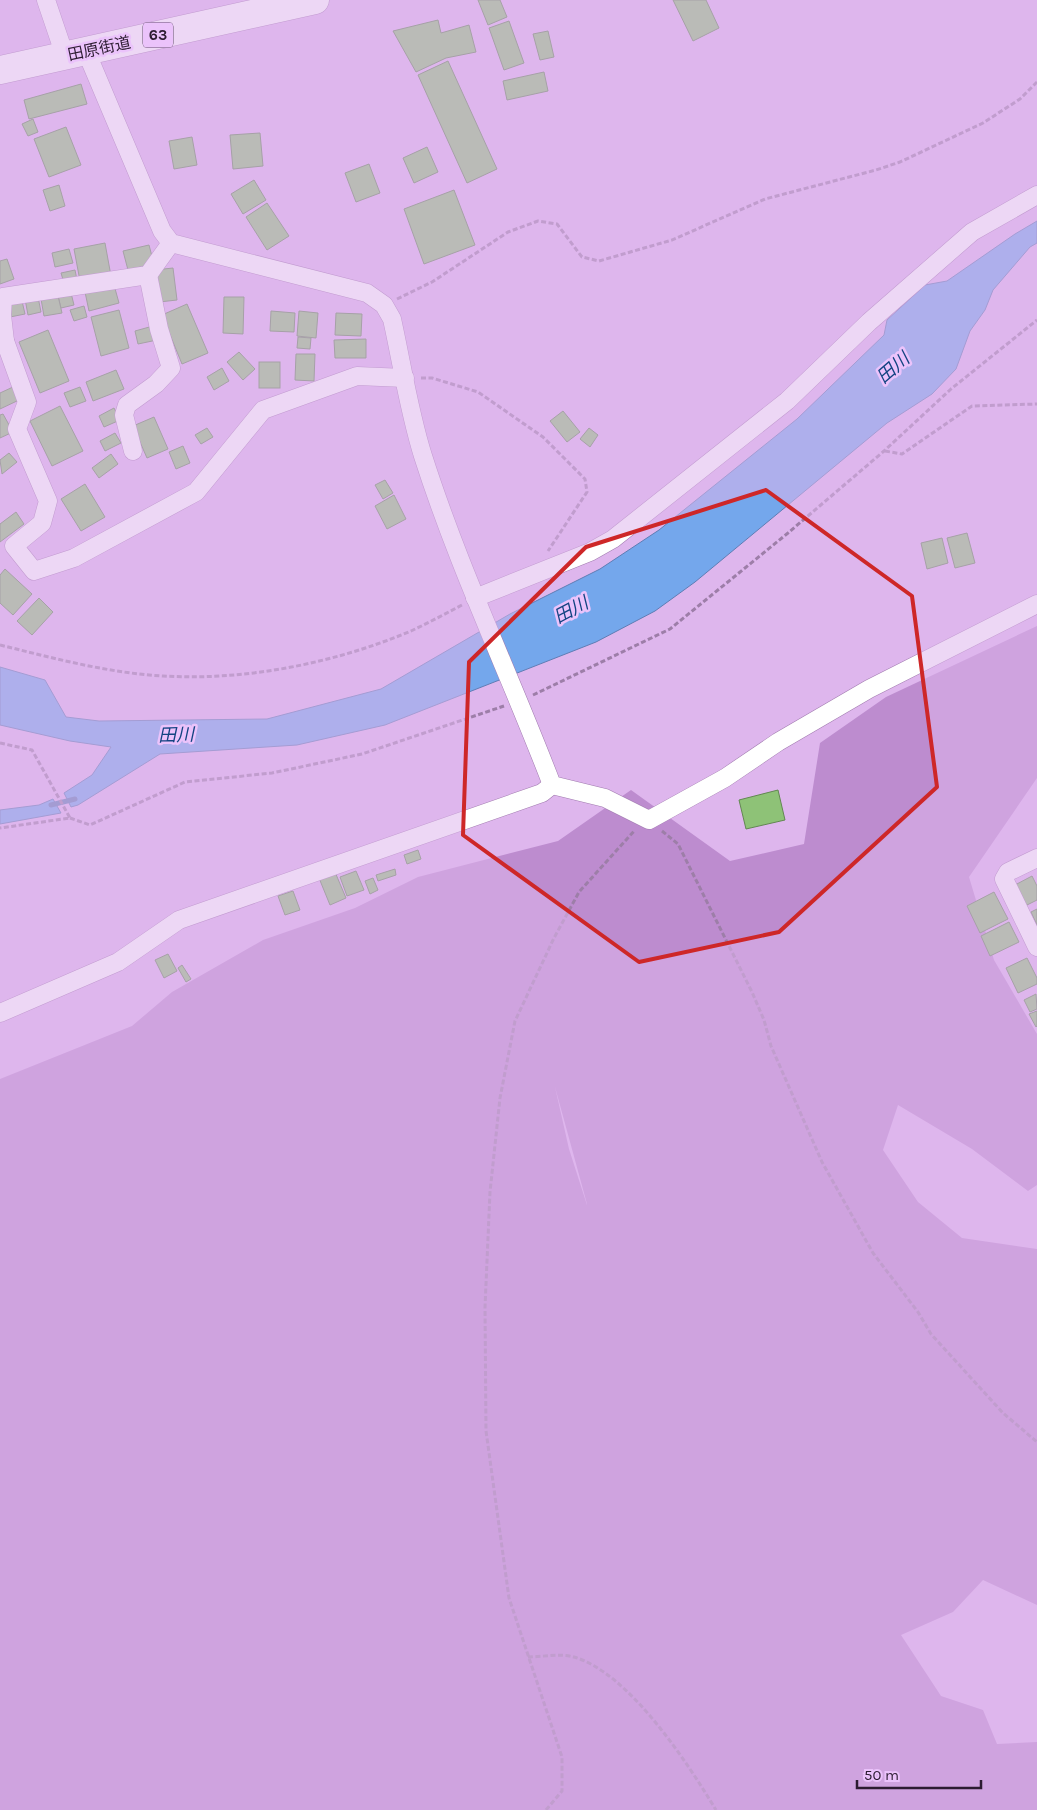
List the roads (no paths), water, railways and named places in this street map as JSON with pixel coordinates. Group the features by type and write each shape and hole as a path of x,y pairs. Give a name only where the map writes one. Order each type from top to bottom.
{"main road":[{"name":"田原街道","path":"0,70 315,0"}],"street":[{"path":"46,0 75,53 162,231 171,243 367,293 384,305 392,319 422,454 450,535 520,701 552,785"},
{"path":"477,601 590,552 613,538 787,401 869,322 972,232 1037,195"},
{"path":"171,243 148,275 3,297 2,343 27,402 17,429 48,501 42,523 14,546 34,572 74,558 196,492 263,410 357,376 405,378"},
{"path":"133,451 124,415 127,405 156,384 171,368 159,329 148,275"},
{"path":"552,785 605,798 649,820 725,778 778,742 868,689 1037,604"},
{"path":"0,1014 118,962 179,920 542,793 552,785"},
{"path":"1037,858 1008,872 1004,880 1037,947"}],"water":[{"name":"田川","path":"1037,221 1037,243 1030,247 993,290 985,310 970,331 956,369 932,394 887,423 695,582 655,611 596,642 385,725 297,745 160,754 78,805 71,807 64,793 92,775 111,747 70,741 0,725 0,667 45,680 66,717 99,721 267,719 381,689 510,614 600,569 659,530 797,419 884,335 887,320 925,285 947,281"},
{"path":"53,799 61,813 0,824 0,810 39,805"}],"waterway":[{"path":"51,805 75,799"}]}
